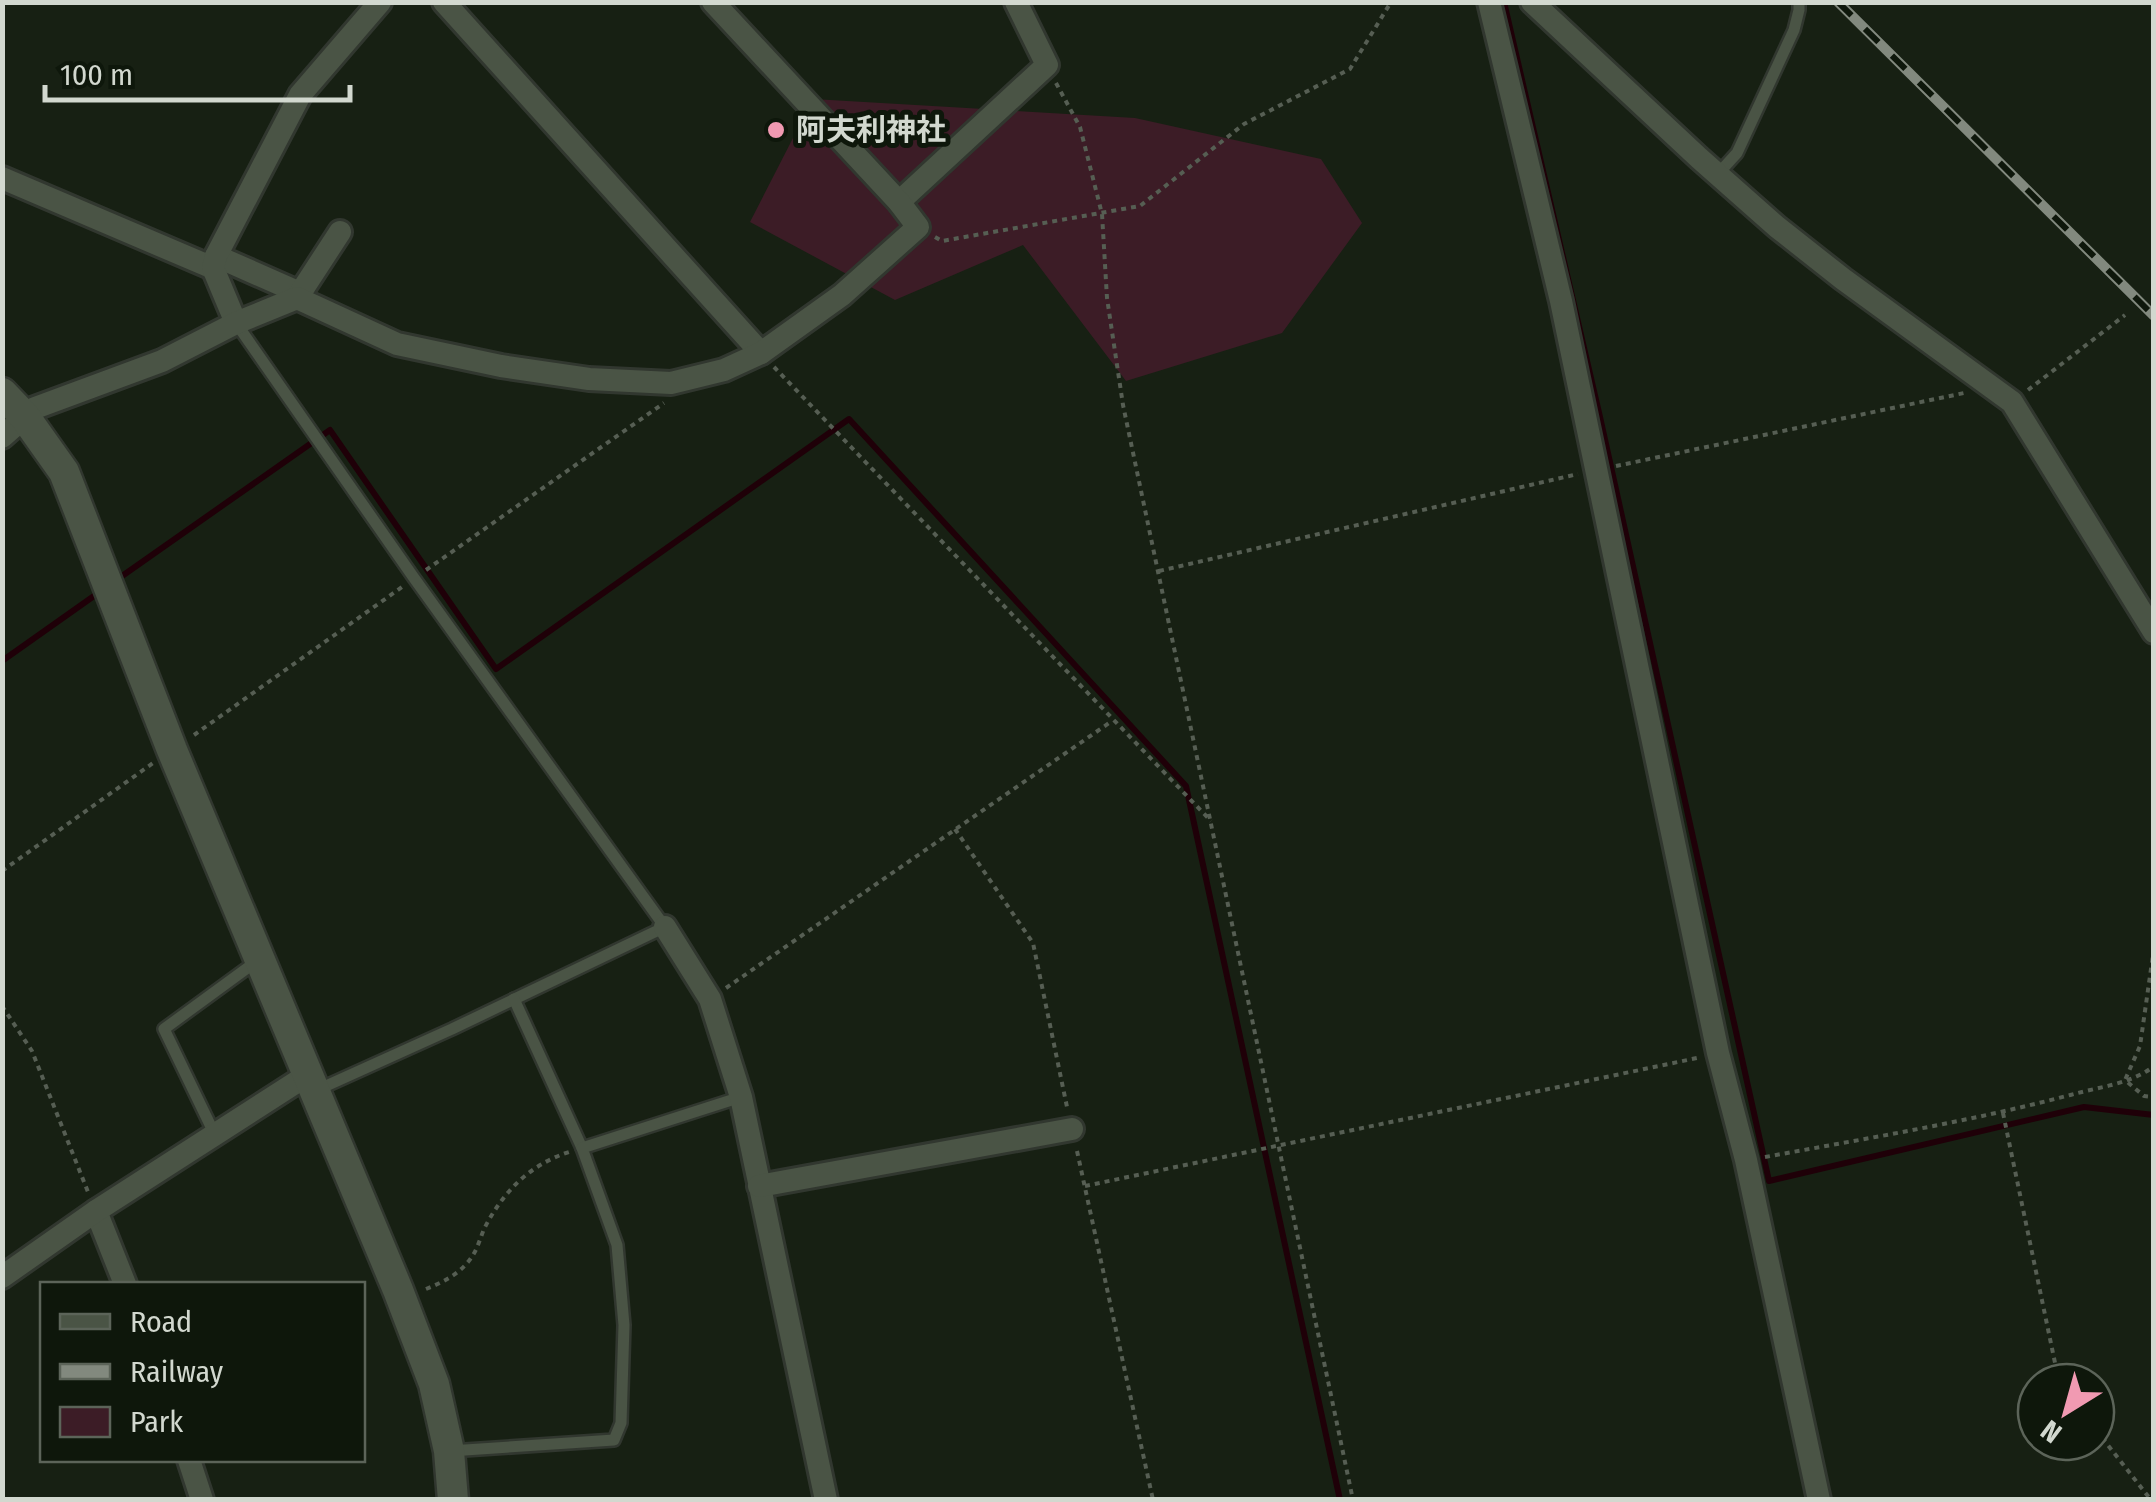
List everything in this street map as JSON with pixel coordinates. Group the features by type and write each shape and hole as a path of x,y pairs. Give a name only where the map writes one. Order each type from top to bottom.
{"street":[{"path":"236,322 215,262 300,95 380,2"},
{"path":"444,2 761,353"},
{"path":"2,178 298,295 397,344 501,366 590,379 671,383 724,370 761,353 842,295 918,228 899,202 713,2"},
{"path":"899,202 1047,65 1016,2"},
{"path":"1489,2 1560,301 1718,1053 1746,1160 1819,1500"},
{"path":"1532,2 1777,226 2012,402 2154,632"},
{"path":"14,427 35,408 162,361 298,295 340,232"},
{"path":"2,393 14,427 64,472 172,750 401,1296 434,1384 450,1450 452,1500"},
{"path":"665,927 710,999 740,1097 826,1500"},
{"path":"2,1276 215,1134 312,1082"},
{"path":"759,1186 1072,1128"},
{"path":"96,1212 125,1282"},
{"path":"190,1462 202,1500"}],"lane":[{"path":"1718,175 1737,153 1794,30 1799,2"},
{"path":"236,322 665,927 514,999 312,1082"},
{"path":"215,1134 164,1029 260,958"},
{"path":"450,1450 614,1440 621,1423 624,1325 617,1246 582,1148 514,999"},
{"path":"582,1148 740,1097"}],"path":[{"path":"918,228 942,241 1140,206 1244,124 1350,69 1391,2"},
{"path":"1047,65 1080,127 1102,214 1107,298 1123,405 1354,1500"},
{"path":"2012,402 2125,314"},
{"path":"761,353 1211,821"},
{"path":"1159,571 1597,470 1962,394 1979,380"},
{"path":"710,999 1112,721"},
{"path":"2,871 172,750"},
{"path":"956,830 1033,944 1153,1500"},
{"path":"2125,1080 2140,1046 2154,948"},
{"path":"2,1006 32,1051 96,1212"},
{"path":"1085,1186 1718,1053"},
{"path":"1746,1160 2003,1113 2125,1080 2154,1066"},
{"path":"2125,1080 2144,1096 2154,1097"},
{"path":"2003,1113 2055,1362"},
{"path":"401,1296 428,1289 454,1275 471,1258 501,1201 524,1175 549,1159 582,1148"},
{"path":"2116,1455 2151,1500"}],"green space":[{"path":"813,99 1135,118 1321,159 1362,223 1282,333 1126,381 1023,245 895,300 750,222"}],"waterway":[{"path":"1504,2 1769,1181 2084,1107 2154,1115"},
{"path":"115,581 330,430 496,669 849,419 1186,786 1340,1500"},
{"path":"2,661 101,591"}],"railway":[{"path":"1838,2 2154,316"}],"place":[{"name":"阿夫利神社","path":"776,130"}]}
